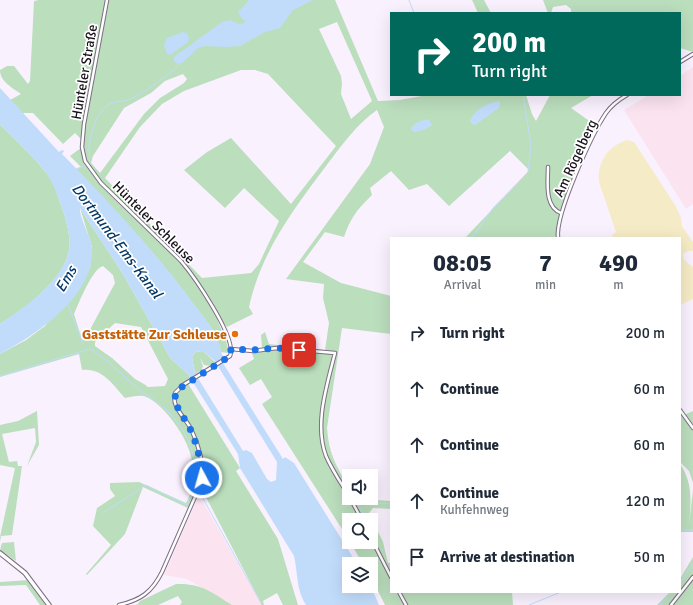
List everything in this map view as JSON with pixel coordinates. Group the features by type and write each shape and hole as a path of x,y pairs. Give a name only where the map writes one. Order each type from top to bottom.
{"street":[{"name":"Hünteler Straße","path":"87,165 82,147 84,124 107,0"},
{"path":"681,61 693,54"},
{"name":"Am Rögelberg","path":"558,237 561,213 604,117 607,112 626,96"},
{"name":"Hünteler Schleuse","path":"87,165 100,183 191,272 223,325 231,349"},
{"path":"548,167 550,203 555,211 561,213"},
{"path":"119,605 143,597 155,585 202,481 202,466 193,434 174,401 175,393 187,382 230,356 231,349 253,350 277,348 335,353 323,410 321,430 326,456 342,485"},
{"path":"681,411 693,428"},
{"path":"377,549 390,575"},
{"path":"0,553 25,573 50,605"},
{"path":"681,592 693,577"},
{"path":"400,593 406,605"},
{"path":"671,605 680,593"}],"shaded area":[{"path":"693,67 693,204 686,209 624,110 647,96 681,96 681,75"},
{"path":"198,497 203,502 262,605 232,605 187,579 164,575"}],"green space":[{"path":"335,0 378,101 400,100 422,96 526,96 532,114 536,121 549,96 591,96 571,108 598,127 566,197 558,226 558,237 466,237 528,172 528,169 510,151 449,206 427,184 409,190 391,171 370,188 372,195 355,214 344,237 325,232 303,262 341,283 390,296 390,334 342,328 327,428 332,454 342,476 342,505 378,505 378,500 390,501 390,509 373,508 369,513 342,513 342,529 262,404 272,397 261,379 250,385 239,368 254,359 252,353 269,351 268,347 262,348 261,335 265,332 269,344 325,350 329,323 323,298 324,284 286,279 370,164 384,127 377,110 343,143 290,215 261,268 249,307 253,314 227,327 216,314 227,343 228,353 221,352 217,339 210,327 167,269 76,169 81,167 70,156 82,147 82,140 75,133 63,144 33,113 22,113 10,100 21,94 2,78 0,70 7,66 14,66 28,84 30,81 34,1","holes":["337,22 372,101 351,119 341,94 341,76 319,29","241,70 255,70 268,74 336,146 291,204 231,138 207,152 184,170 225,208 244,188 279,221 259,264 251,273 202,278 105,178 140,127 162,104 184,91","183,74 187,79 184,83 160,98 144,114 100,173 91,163 93,156 124,108 151,93 165,81"]},
{"path":"472,0 484,0 490,12 478,12"},
{"path":"543,0 693,0 693,52 681,48 681,12 571,12 571,9 566,5 553,7 551,12 548,12"},
{"path":"0,124 34,158 50,178 68,227 69,250 66,261 60,272 42,293 20,311 0,324"},
{"path":"80,208 123,274 171,359 190,376 187,382 240,468 236,471 278,539 298,605 283,605 277,593 263,601 264,605 262,605 207,499 199,488 194,490 195,494 188,508 143,487 125,534 87,575 86,574 111,545 93,526 97,508 115,496 110,489 110,483 139,482 186,503 191,491 193,480 193,468 187,446 176,425 166,412 147,397 137,396 125,398 111,382 101,374 89,370 82,370 79,354 0,377 0,354 26,340 45,326 90,268 92,247","holes":["103,266 113,275 115,283 85,339 80,333 74,314 90,280 99,268","115,323 141,327 168,379 165,386 148,387 135,379 112,358 95,346 95,342"]},
{"path":"203,351 215,362 211,366 204,365 200,358 203,366 201,372 195,373 192,357 196,352"},
{"path":"37,411 39,445 27,466 36,442 35,428 2,434 9,462 17,461 18,466 22,466 12,535 1,536 0,542 0,537 15,468 0,465 0,425 18,421"},
{"path":"681,411 684,415 693,411 693,483 689,471 681,463"},
{"path":"681,466 689,485 689,525 693,490 693,532 681,532"},
{"path":"378,532 383,542 388,563 390,563 390,593 512,593 513,605 385,605 378,591 378,557 359,557 354,549 378,549"},
{"path":"14,542 16,561 0,550 2,543"},
{"path":"693,557 693,605 657,605 669,593 681,593 681,577"},
{"path":"29,580 48,605 40,605 26,585 0,586 0,582"},
{"path":"176,584 193,585 206,589 232,605 180,605 182,602 178,596 158,605 136,605 140,601"}],"sand":[{"path":"627,140 634,142 675,205 681,218 682,226 693,242 693,251 688,251 683,254 684,260 693,267 693,299 681,305 681,237 613,237 612,235 616,232 599,182 599,175 605,156 614,146"}],"water":[{"path":"249,0 313,0 293,10 280,28 265,32 240,46 205,46 198,48 182,63 178,64 174,61 174,57 222,22 230,20 239,24 244,23 245,20 242,19 238,12"},
{"path":"183,32 187,33 189,37 188,42 170,55 167,54 164,45 167,38"},
{"path":"0,88 59,152 62,150 64,151 62,154 130,226 163,264 211,327 218,340 222,355 225,357 221,360 283,459 285,457 294,463 342,540 342,549 348,549 353,557 342,557 342,593 374,593 379,605 306,605 300,593 294,556 240,468 238,454 191,379 187,381 190,376 171,359 123,274 80,208 81,216 90,238 92,248 90,266 84,282 61,312 30,336 0,354 0,324 31,302 42,292 60,272 66,261 69,250 68,227 56,191 44,170 0,124","holes":["203,351 215,361 211,366 216,363 277,462 276,480 271,482 267,479 252,453 246,450 243,451 196,375 201,372 195,373 192,357 196,352"]},
{"path":"500,101 499,108 475,125 472,124 470,121 478,110 491,103"},
{"path":"427,119 432,125 422,130 412,131 411,128 416,123"}],"waterway":[{"path":"409,0 414,12"},
{"path":"89,163 90,138 98,117 104,108 107,105 127,100 141,94 180,64"},
{"path":"473,237 493,208 528,172 531,145 523,96"},
{"path":"76,169 86,165"},
{"path":"68,305 83,343"},
{"path":"0,376 90,349 109,362 137,388 158,403 174,418 188,441 194,466 192,492 187,505 146,485 103,513"},
{"path":"200,493 262,605"},
{"path":"378,503 390,504"},
{"path":"360,508 363,513"},
{"path":"681,530 693,530"},
{"path":"681,581 693,563"},
{"path":"529,605 559,593"},
{"path":"660,605 671,593"}],"place":[{"name":"Gaststätte Zur Schleuse","path":"235,334"}],"route":[{"path":"202,478 202,466 193,434 174,401 177,390 230,356 231,349 253,350 277,348 299,350"}],"water label":[{"name":"Dortmund-Ems-Kanal","path":"117,241"},
{"name":"Ems","path":"66,279"}]}
